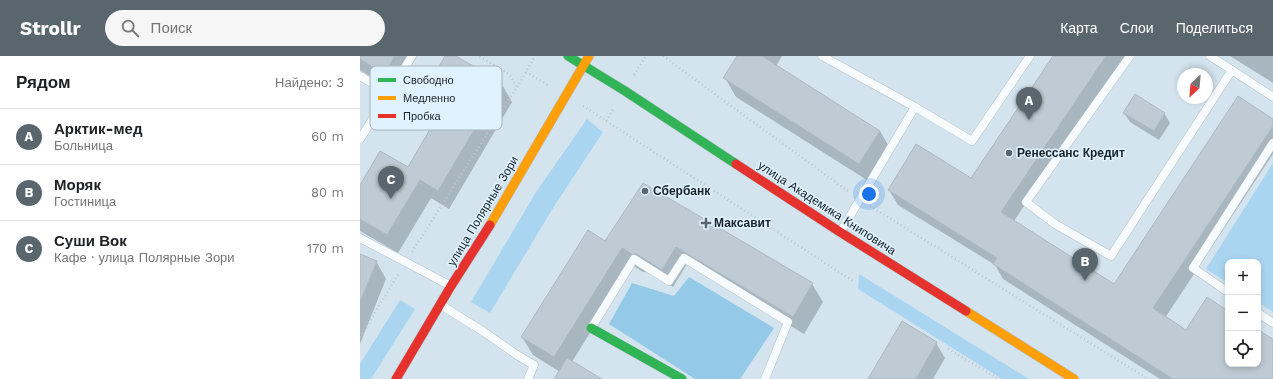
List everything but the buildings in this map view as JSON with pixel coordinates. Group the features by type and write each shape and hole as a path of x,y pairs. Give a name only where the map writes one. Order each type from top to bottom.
{"main road":[{"name":"улица Академика Книповича","path":"568,56 625,90 840,232 1074,379"},
{"name":"улица Полярные Зори","path":"396,379 451,286 491,223 589,56"},
{"path":"591,328 682,379"}],"lane":[{"path":"406,66 412,56"},
{"path":"822,56 915,107 972,141 1030,56"},
{"path":"1130,56 1026,202 1055,224 1111,256 1232,70"},
{"path":"1210,56 1273,97"},
{"path":"360,76 370,82"},
{"path":"840,232 915,107"},
{"path":"360,139 370,123"},
{"path":"1225,290 1193,268 1273,143"},
{"path":"360,238 451,286"},
{"path":"591,328 634,260 669,281 684,258 788,322 765,379"},
{"path":"441,305 534,365 528,379"},
{"path":"1261,315 1273,323"}],"path":[{"path":"479,56 496,66"},
{"path":"502,110 535,56"},
{"path":"663,56 859,199 1148,379"},
{"path":"502,70 509,74 517,87"},
{"path":"606,121 853,281"},
{"path":"360,337 405,262 489,130"},
{"path":"948,349 999,379"}],"shaded area":[{"path":"587,119 603,132 553,208 490,313 471,302 536,192"},
{"path":"1273,163 1273,312 1261,304 1261,259 1225,259 1225,281 1206,269"},
{"path":"859,274 1029,379 1002,379 858,289"},
{"path":"689,277 774,328 740,379 695,379 609,324 632,283 674,296"},
{"path":"400,300 415,309 371,379 360,379 360,364"}],"traffic: fast":[{"path":"568,56 625,91 736,164"},
{"path":"591,328 682,379"}],"traffic: slow":[{"path":"490,225 589,56"},
{"path":"966,311 1074,379"}],"traffic: jam":[{"path":"736,164 840,232 966,311"},
{"path":"396,379 451,286 490,225"}],"place":[{"name":"Арктик-мед","path":"1029,120"},
{"name":"Ренессанс Кредит","path":"1009,153"},
{"name":"Сбербанк","path":"645,191"},
{"name":"Суши Вок","path":"391,199"},
{"name":"Максавит","path":"706,223"},
{"name":"Моряк","path":"1085,281"}]}
